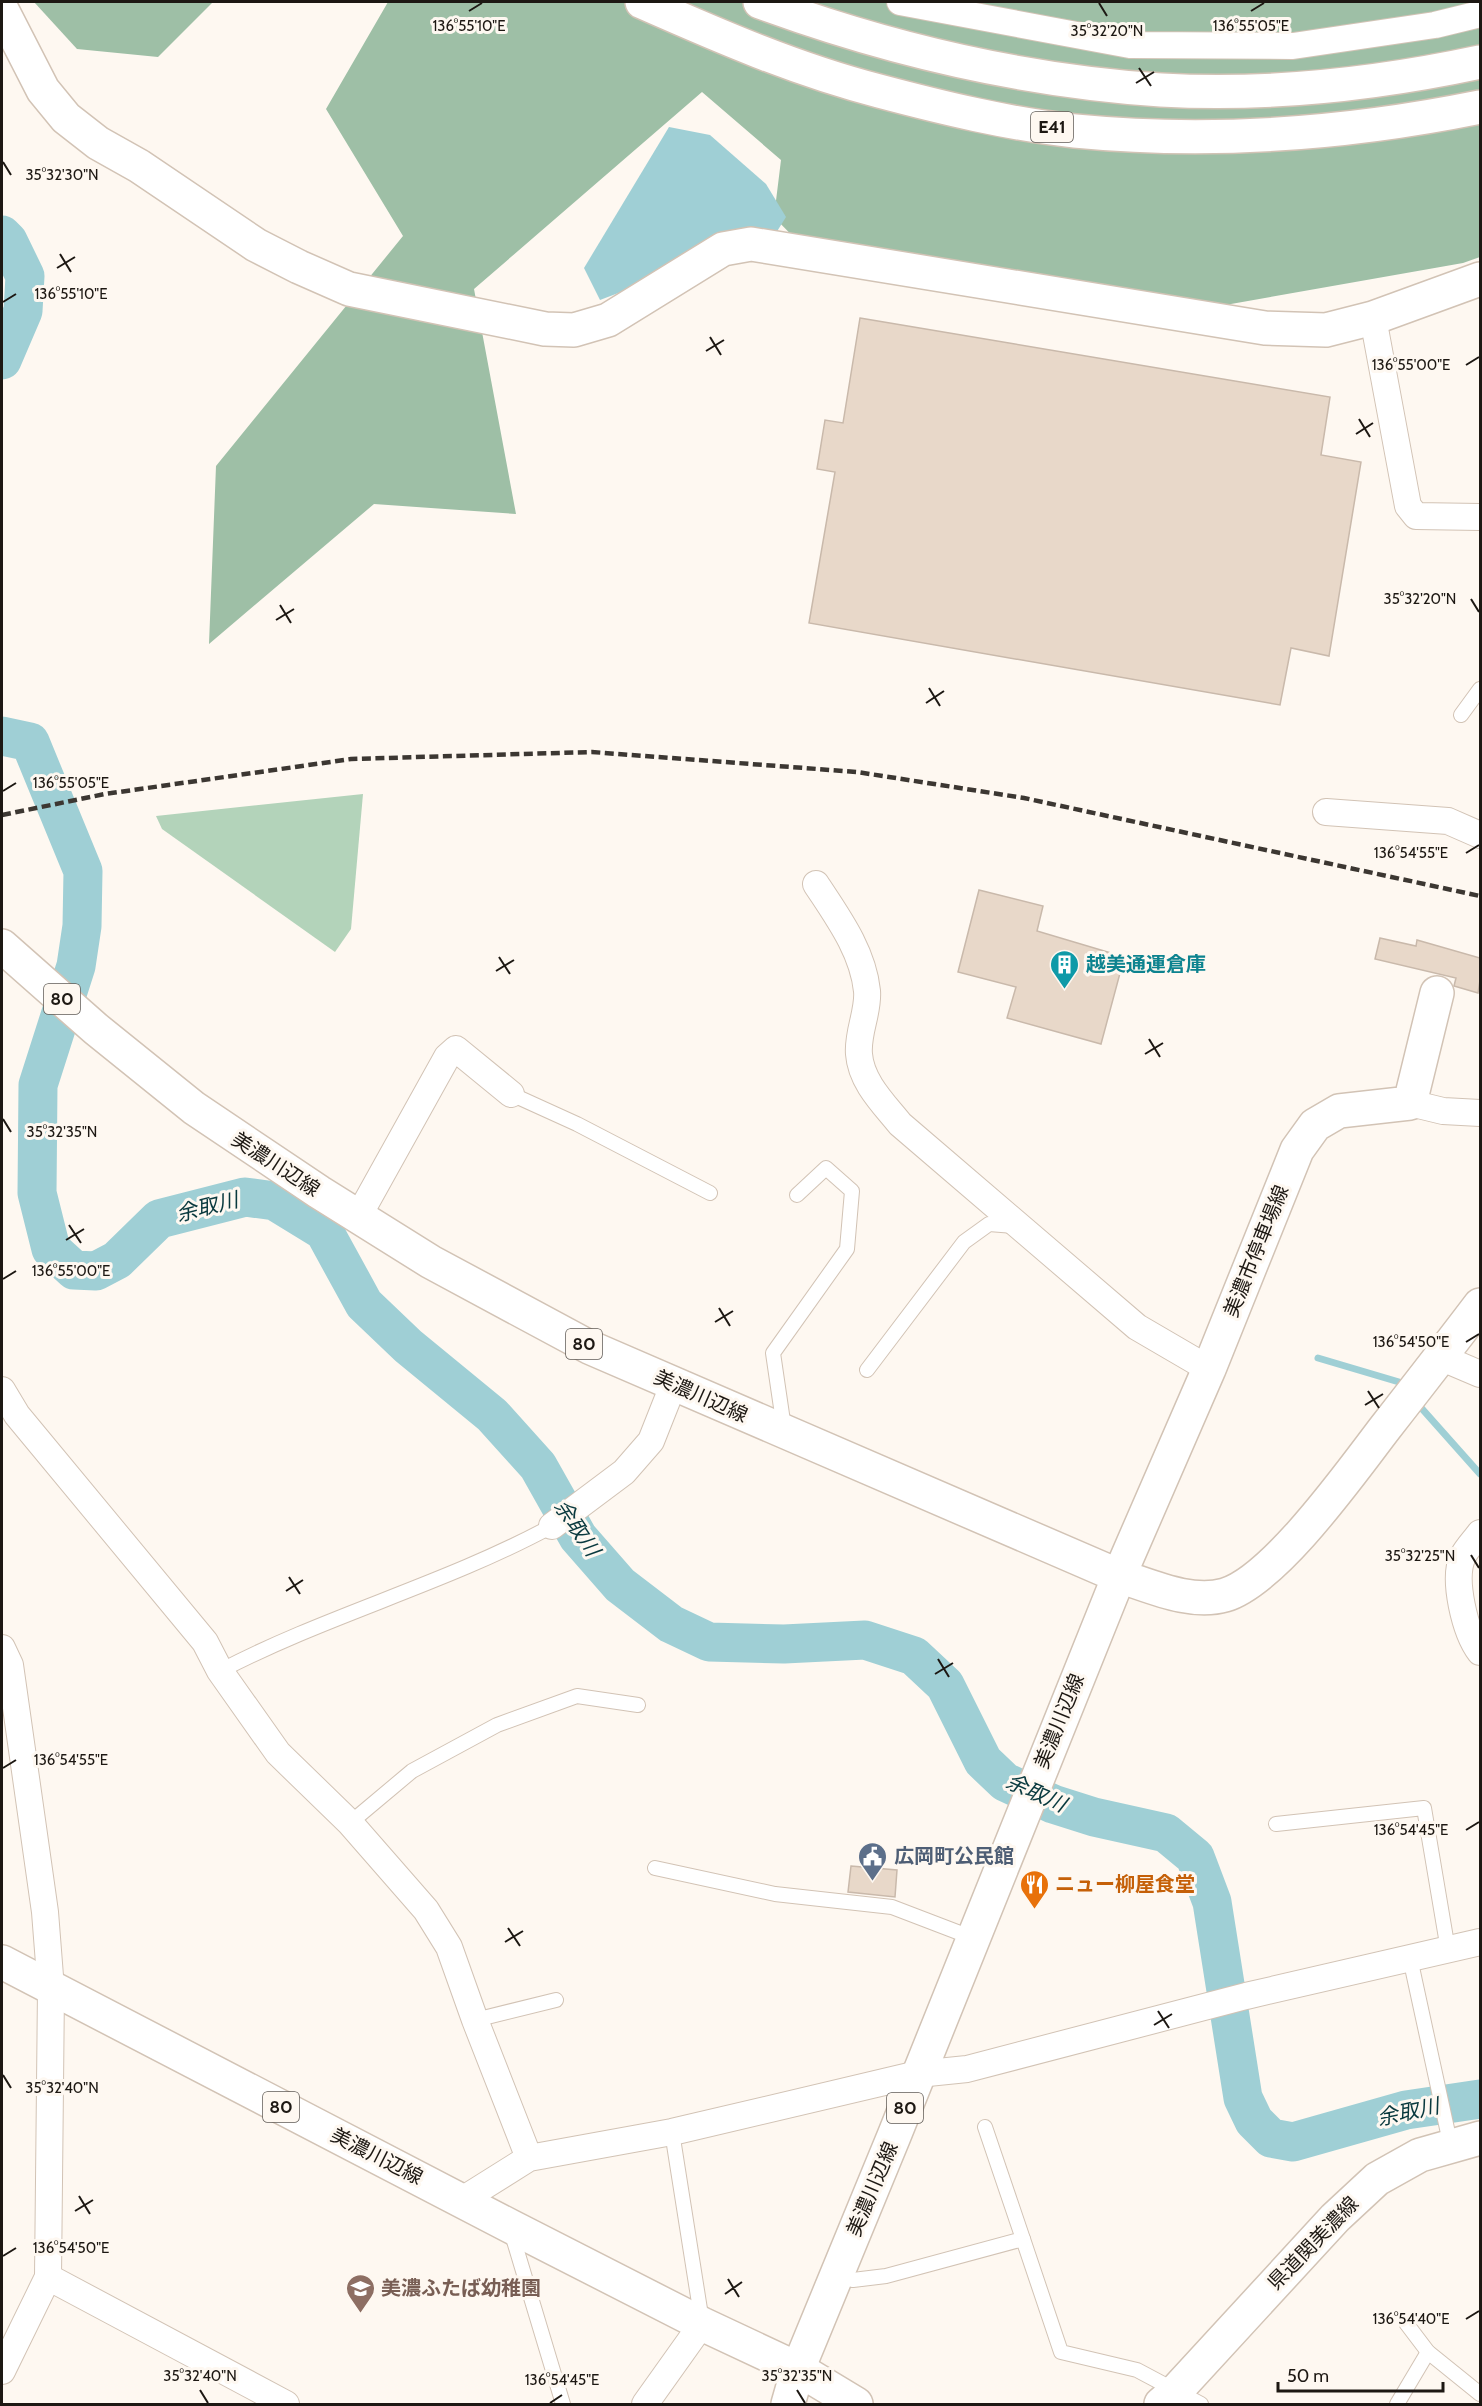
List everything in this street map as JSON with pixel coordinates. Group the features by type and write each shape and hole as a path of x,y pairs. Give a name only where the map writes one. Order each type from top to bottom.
{"main road":[{"name":"E41","path":"642,2 705,30 788,62 877,91 974,115 1072,130 1162,137 1247,136 1418,119 1480,107"},
{"path":"760,2 889,45 1074,81 1161,90 1246,91 1331,85 1425,74 1480,62"},
{"path":"2,10 43,90 66,118 98,143 139,166 256,245 349,289 545,329 573,330 608,320 723,249 751,244 1265,328 1326,330 1373,318 1480,279"},
{"name":"美濃川辺線","path":"2,946 96,1029 208,1119 431,1262 589,1347 1119,1576 798,2369 702,2324 510,2226 2,1962"},
{"path":"1410,1103 1437,993"},
{"name":"美濃市停車場線","path":"1119,1576 1209,1369 1297,1150 1314,1125 1340,1112 1410,1103"},
{"path":"1119,1576 1202,1598 1225,1595 1241,1588 1268,1569 1315,1516 1480,1305"},
{"name":"県道関美濃線","path":"1179,2400 1335,2218 1377,2179 1420,2155 1460,2143"},
{"path":"788,2404 798,2369 856,2404"}],"street":[{"path":"900,2 1130,45 1293,46 1436,25 1480,14"},
{"path":"1373,318 1408,506 1416,516 1480,517"},
{"path":"1326,813 1448,821 1480,835"},
{"path":"816,884 842,924 860,960 867,992 859,1055 870,1086 900,1124 1137,1327 1209,1369"},
{"path":"358,1217 447,1057 456,1048 511,1094"},
{"path":"1410,1103 1443,1111 1480,1113"},
{"path":"1440,1357 1480,1374"},
{"path":"552,1526 624,1472 651,1441 674,1383"},
{"path":"2,1390 17,1415 205,1642 220,1671 278,1753 350,1823 426,1910 449,1947 529,2158"},
{"path":"1480,1533 1462,1556 1459,1586 1466,1622 1480,1652"},
{"path":"2,1648 11,1677 45,1912 51,1989 48,2277 2,2371"},
{"path":"462,2200 529,2158 672,2132 918,2074 967,2069 1246,1996 1480,1942"},
{"path":"48,2277 286,2404"},
{"path":"645,2404 702,2324"}],"lane":[{"path":"1461,715 1480,688"},
{"path":"511,1094 577,1124 710,1193"},
{"path":"785,1433 773,1353 847,1249 852,1191 826,1168 797,1195"},
{"path":"867,1370 964,1242 989,1224 1021,1226"},
{"path":"220,1671 272,1645 386,1601 490,1556 552,1526"},
{"path":"350,1823 412,1771 497,1725 577,1696 638,1705"},
{"path":"1276,1824 1424,1809 1448,1950"},
{"path":"655,1868 774,1894 892,1906 974,1938"},
{"path":"1410,1958 1440,2098 1460,2143"},
{"path":"475,2020 556,2000"},
{"path":"985,2127 1061,2352 1137,2370 1179,2400"},
{"path":"672,2132 702,2324"},
{"path":"510,2226 563,2404"},
{"path":"837,2275 853,2280 886,2276 1023,2239"},
{"path":"1406,2324 1428,2352 1480,2394"},
{"path":"1397,2404 1428,2352"}],"green space":[{"path":"34,2 213,2 158,57 77,49"},
{"path":"388,2 1480,2 1480,257 1463,263 1214,307 813,257 774,217 781,160 702,92 474,289 516,514 374,504 209,644 216,466 403,236 326,109"},
{"path":"363,794 351,929 335,952 162,829 156,816"}],"water":[{"path":"669,127 710,135 766,184 786,217 776,233 600,300 584,268"}],"building":[{"path":"860,318 1330,397 1321,455 1361,462 1329,656 1291,648 1280,705 809,623 835,472 817,469 825,420 843,423"},
{"path":"979,890 1043,906 1037,931 1111,953 1109,958 1123,962 1101,1044 1007,1018 1016,987 958,972"},
{"path":"1380,938 1416,946 1417,940 1480,958 1478,993 1454,986 1456,978 1375,959"},
{"name":"広岡町公民館","path":"851,1866 897,1870 895,1897 848,1892"}],"waterway":[{"name":"余取川","path":"2,235 8,241 25,276 23,311 2,360"},
{"name":"余取川","path":"2,736 30,742 83,871 82,926 76,966 38,1085 37,1193 51,1249 74,1270 96,1271 117,1260 159,1219 245,1197 275,1201 324,1231 364,1304 408,1346 492,1415 538,1466 578,1537 620,1585 671,1624 709,1642 784,1644 865,1640 914,1656 945,1685 983,1761 1005,1782 1053,1804 1094,1817 1166,1833 1195,1857 1212,1902 1243,2098 1254,2121 1271,2138 1293,2142 1406,2110 1480,2099"},
{"path":"1318,1358 1399,1382 1405,1389"},
{"path":"1416,1402 1480,1474"}],"railway":[{"path":"2,815 105,794 351,759 592,752 857,772 1024,798 1480,896"}],"place":[{"name":"越美通運倉庫","path":"1065,990"},
{"name":"広岡町公民館","path":"873,1882"},
{"name":"ニュー柳屋食堂","path":"1034,1910"},
{"name":"美濃ふたば幼稚園","path":"360,2314"}]}
